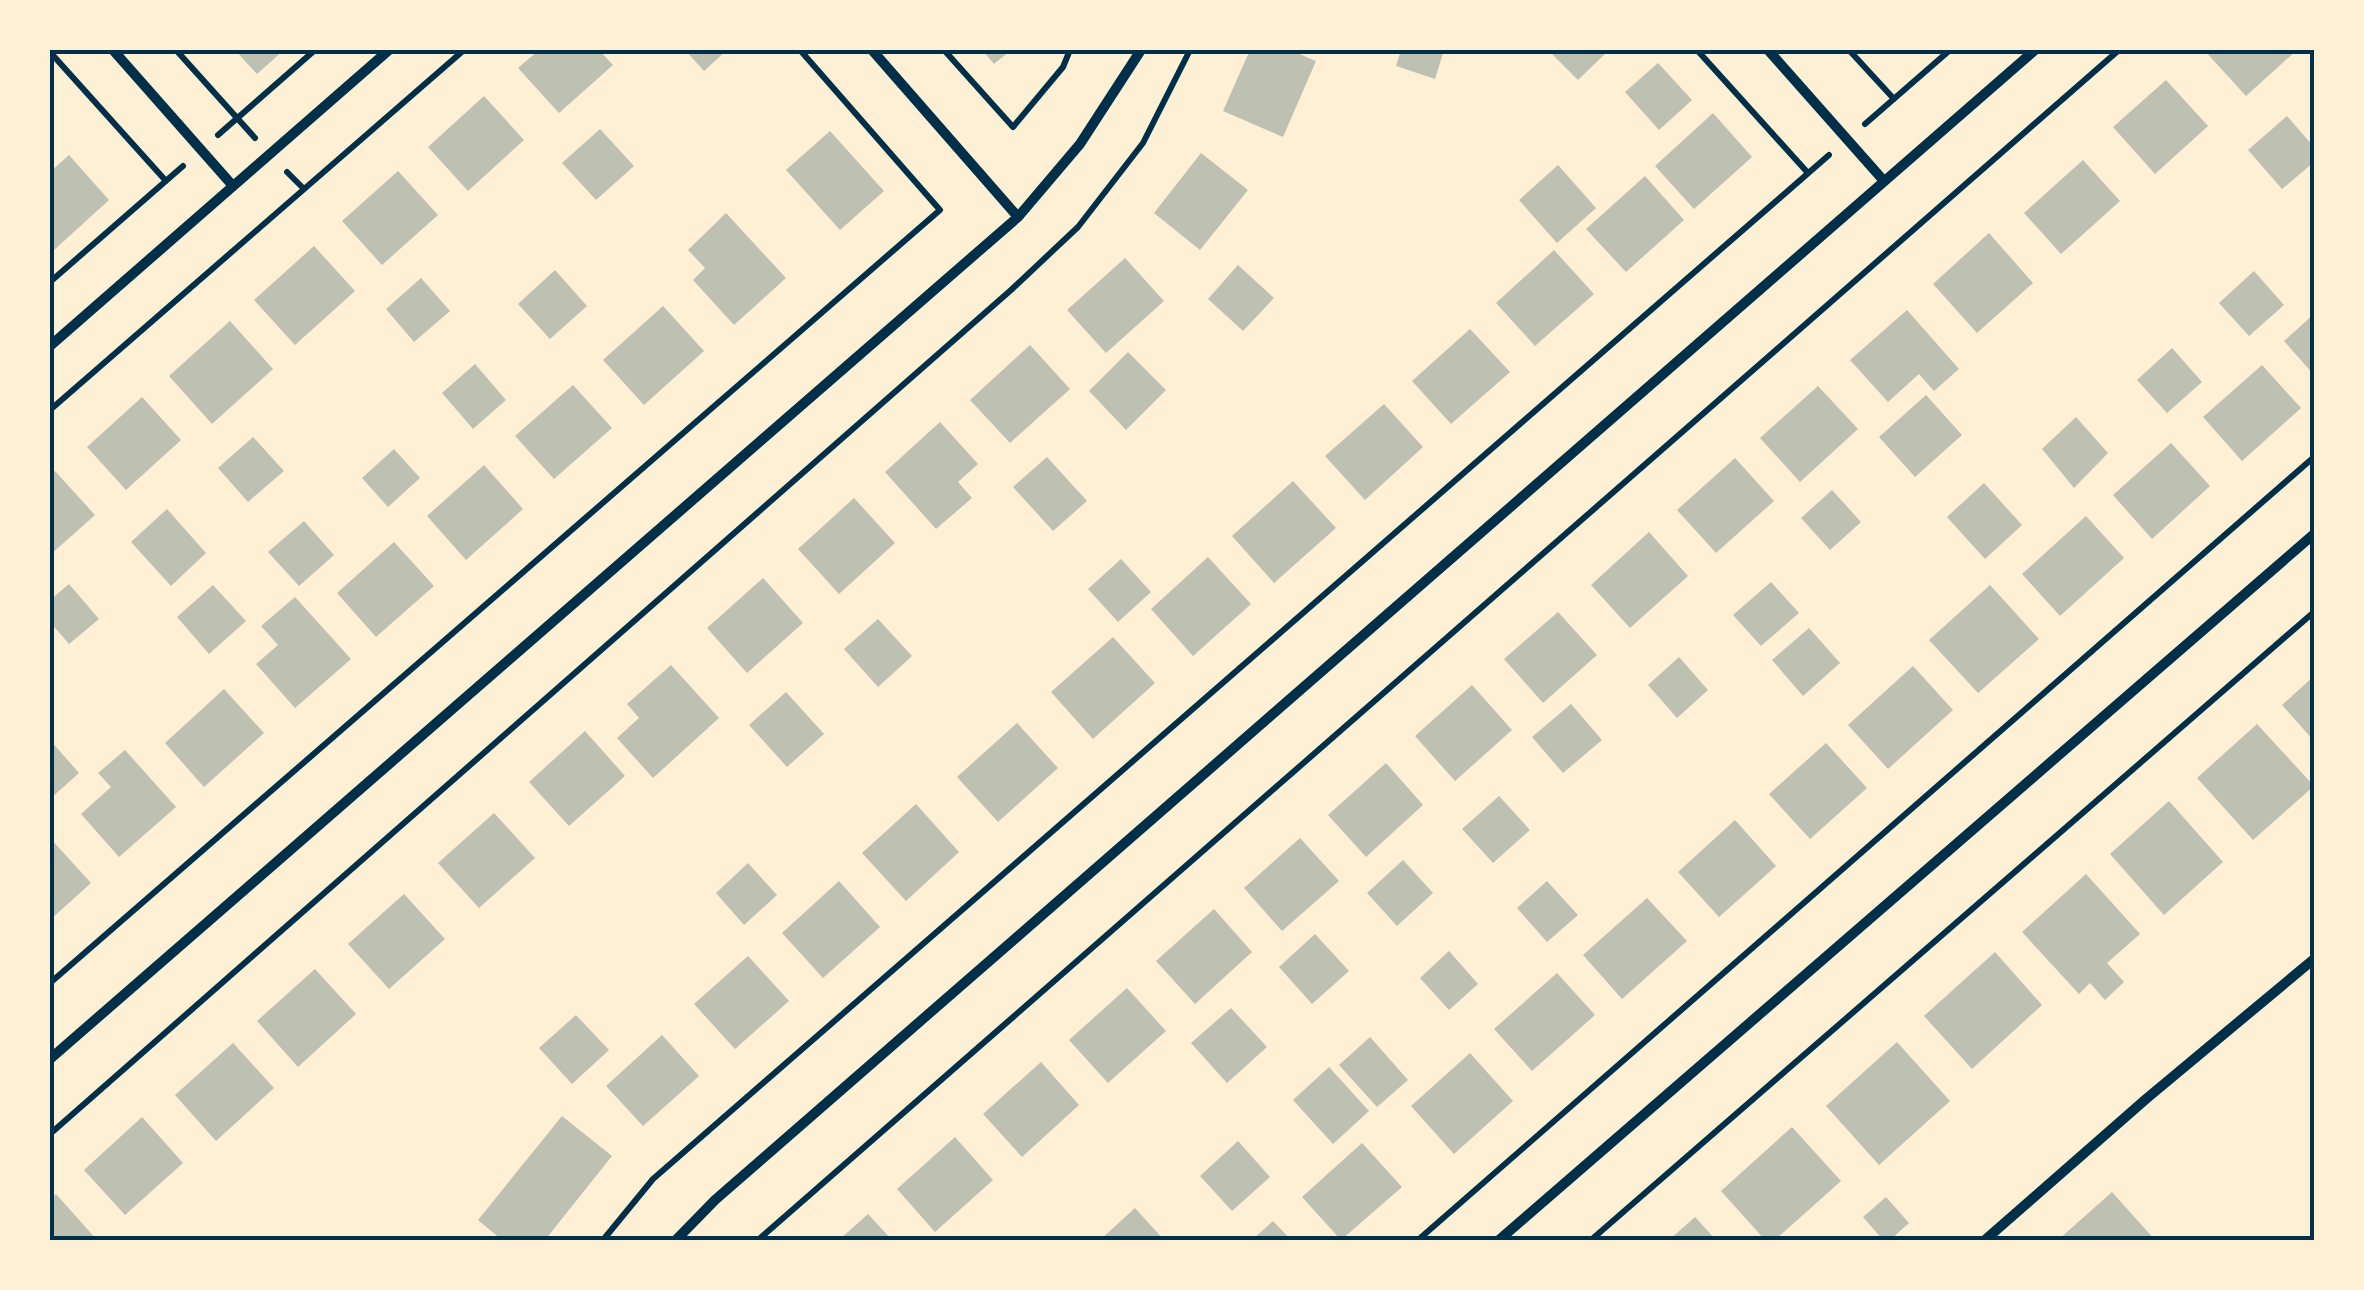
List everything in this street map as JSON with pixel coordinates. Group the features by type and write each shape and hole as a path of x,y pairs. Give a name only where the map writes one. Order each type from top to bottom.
{"street":[{"path":"113,50 233,186"},
{"path":"50,346 389,50"},
{"path":"872,50 1018,217"},
{"path":"50,1059 1018,217 1080,144 1140,50"},
{"path":"1768,50 1884,181"},
{"path":"676,1240 730,1187 2035,50"},
{"path":"1499,1240 2314,534"},
{"path":"1986,1240 2146,1099 2314,960"}],"path":[{"path":"176,50 237,118 315,50"},
{"path":"50,410 464,50"},
{"path":"50,983 940,210 800,50"},
{"path":"944,50 1013,127 1063,67 1070,50"},
{"path":"50,1134 1078,227 1143,143 1190,50"},
{"path":"603,1240 653,1179 1808,173 1697,50"},
{"path":"1849,50 1894,100 1950,50"},
{"path":"758,1240 2120,50"},
{"path":"50,52 166,181 50,282"},
{"path":"1418,1240 2314,458"},
{"path":"1591,1240 2314,612"}],"building":[{"path":"235,50 284,50 257,74"},
{"path":"539,50 599,50 613,65 559,113 518,68"},
{"path":"685,50 727,50 704,71"},
{"path":"982,50 1011,50 994,64"},
{"path":"1250,50 1290,50 1316,61 1283,137 1223,111"},
{"path":"1401,50 1444,50 1435,79 1396,66"},
{"path":"1548,50 1609,50 1578,80"},
{"path":"2204,50 2297,50 2246,96"},
{"path":"1658,63 1692,100 1659,130 1625,92"},
{"path":"2166,80 2208,126 2155,174 2113,127"},
{"path":"484,96 524,140 468,191 428,147"},
{"path":"1713,113 1752,157 1694,209 1655,166"},
{"path":"2287,116 2314,147 2314,162 2282,189 2248,150"},
{"path":"600,129 634,166 596,200 562,163"},
{"path":"830,131 884,191 840,230 786,170"},
{"path":"1201,153 1248,190 1200,250 1154,213"},
{"path":"69,155 109,200 53,251 50,172"},
{"path":"2083,160 2120,201 2061,254 2024,213"},
{"path":"1558,165 1596,208 1557,243 1519,200"},
{"path":"398,171 438,215 382,265 342,221"},
{"path":"1645,176 1684,220 1626,272 1586,229"},
{"path":"726,213 786,278 734,325 693,280 705,268 688,250"},
{"path":"1989,233 2033,283 1977,333 1933,284"},
{"path":"314,246 355,291 295,345 254,300"},
{"path":"1554,250 1594,294 1535,346 1496,303"},
{"path":"1125,258 1164,301 1106,353 1067,310"},
{"path":"1238,265 1274,298 1243,331 1208,299"},
{"path":"555,270 587,306 550,339 518,304"},
{"path":"2254,271 2284,305 2249,336 2219,303"},
{"path":"421,278 450,311 414,342 386,309"},
{"path":"663,306 704,351 644,405 603,360"},
{"path":"1907,310 1959,369 1934,391 1919,374 1888,402 1850,360"},
{"path":"2314,314 2314,375 2284,341"},
{"path":"230,321 273,369 212,424 169,376"},
{"path":"1470,329 1510,372 1451,424 1412,381"},
{"path":"1030,345 1070,389 1010,443 970,400"},
{"path":"2172,348 2202,382 2167,413 2137,380"},
{"path":"1128,352 1166,390 1126,430 1089,391"},
{"path":"475,364 506,400 473,429 442,393"},
{"path":"2262,365 2301,408 2242,461 2203,417"},
{"path":"573,385 612,428 554,479 515,436"},
{"path":"1818,386 1858,429 1800,482 1760,438"},
{"path":"1926,395 1962,435 1915,477 1879,437"},
{"path":"142,397 181,440 126,490 87,447"},
{"path":"1384,404 1423,447 1365,500 1325,456"},
{"path":"2076,417 2108,453 2074,488 2042,449"},
{"path":"940,422 978,464 958,482 972,498 936,529 885,472"},
{"path":"253,437 284,471 248,502 218,468"},
{"path":"2171,443 2210,486 2152,539 2113,495"},
{"path":"394,449 420,478 388,507 362,478"},
{"path":"1047,457 1087,501 1053,531 1013,487"},
{"path":"1735,458 1774,501 1716,553 1677,510"},
{"path":"484,465 523,509 466,560 427,516"},
{"path":"55,471 95,515 50,555 50,476"},
{"path":"1293,481 1336,528 1274,583 1232,536"},
{"path":"1984,483 2022,525 1985,559 1947,517"},
{"path":"1832,490 1861,522 1830,550 1801,518"},
{"path":"854,498 895,543 839,594 798,549"},
{"path":"167,509 206,553 171,586 131,542"},
{"path":"2086,516 2124,558 2060,616 2022,574"},
{"path":"304,521 334,555 299,586 268,552"},
{"path":"1649,532 1688,576 1630,628 1591,585"},
{"path":"394,542 434,586 376,637 337,593"},
{"path":"1208,557 1251,604 1193,656 1151,609"},
{"path":"1121,559 1151,592 1118,622 1088,589"},
{"path":"763,578 803,623 747,673 707,628"},
{"path":"1771,582 1799,613 1761,646 1733,615"},
{"path":"69,584 99,619 69,644 50,622 50,600"},
{"path":"213,585 246,621 209,654 177,617"},
{"path":"1990,585 2039,639 1978,693 1929,640"},
{"path":"295,597 351,659 295,708 256,664 278,645 261,626"},
{"path":"1558,612 1597,655 1543,703 1504,659"},
{"path":"878,619 912,656 878,687 844,649"},
{"path":"1809,628 1840,663 1803,696 1772,660"},
{"path":"1113,637 1155,683 1093,739 1051,692"},
{"path":"1679,657 1708,690 1677,718 1648,685"},
{"path":"671,665 719,718 653,778 617,738 639,718 627,704"},
{"path":"1913,666 1953,710 1888,769 1848,725"},
{"path":"2314,676 2314,741 2282,705"},
{"path":"1472,685 1512,730 1455,781 1415,736"},
{"path":"224,689 264,733 204,787 165,743"},
{"path":"786,692 824,734 787,767 749,725"},
{"path":"1571,704 1602,740 1563,773 1532,737"},
{"path":"1017,723 1058,768 998,822 957,777"},
{"path":"2257,724 2314,786 2253,840 2197,778"},
{"path":"585,731 625,776 569,826 529,782"},
{"path":"50,740 79,773 50,799"},
{"path":"1826,743 1867,788 1810,839 1769,794"},
{"path":"125,750 176,807 119,857 81,814 111,787 98,773"},
{"path":"1386,763 1423,805 1366,857 1328,815"},
{"path":"1499,796 1530,830 1493,863 1462,829"},
{"path":"2169,801 2223,862 2164,915 2110,854"},
{"path":"916,804 959,852 906,901 862,853"},
{"path":"494,813 535,858 479,908 438,863"},
{"path":"1735,820 1776,866 1719,917 1678,872"},
{"path":"50,838 91,883 50,920"},
{"path":"1300,838 1339,881 1282,931 1244,888"},
{"path":"1403,860 1433,893 1397,926 1367,893"},
{"path":"748,863 777,895 744,925 716,893"},
{"path":"2086,874 2140,934 2107,963 2124,982 2105,1000 2090,983 2079,994 2022,932"},
{"path":"839,881 880,927 823,978 782,933"},
{"path":"1547,881 1578,915 1547,942 1517,908"},
{"path":"404,894 445,939 389,989 348,944"},
{"path":"1647,898 1687,941 1622,999 1583,955"},
{"path":"1214,909 1252,952 1195,1004 1156,961"},
{"path":"1315,934 1349,971 1312,1004 1279,967"},
{"path":"1449,951 1478,984 1449,1010 1420,978"},
{"path":"1995,952 2042,1005 1972,1069 1924,1016"},
{"path":"748,956 789,1001 735,1049 694,1004"},
{"path":"315,969 356,1014 298,1067 257,1021"},
{"path":"1557,973 1595,1015 1532,1071 1494,1029"},
{"path":"1127,988 1166,1031 1108,1083 1069,1040"},
{"path":"1231,1008 1267,1047 1227,1083 1191,1043"},
{"path":"576,1015 609,1050 572,1084 539,1048"},
{"path":"662,1035 699,1076 643,1126 606,1086"},
{"path":"1370,1037 1408,1080 1377,1107 1339,1065"},
{"path":"1897,1042 1950,1101 1879,1165 1826,1106"},
{"path":"233,1043 274,1088 216,1141 175,1095"},
{"path":"1470,1053 1513,1101 1454,1154 1411,1106"},
{"path":"1041,1062 1079,1105 1022,1157 983,1114"},
{"path":"1329,1067 1369,1111 1333,1144 1293,1100"},
{"path":"562,1116 612,1156 545,1240 502,1240 478,1220"},
{"path":"142,1117 183,1163 125,1215 84,1170"},
{"path":"1792,1127 1841,1181 1775,1240 1765,1240 1721,1191"},
{"path":"955,1137 993,1180 935,1232 897,1189"},
{"path":"1238,1141 1270,1177 1232,1211 1200,1176"},
{"path":"1362,1143 1402,1187 1341,1240 1302,1197"},
{"path":"2112,1192 2155,1240 2058,1240"},
{"path":"56,1194 97,1240 50,1240 50,1199"},
{"path":"1886,1197 1909,1223 1890,1240 1883,1240 1863,1217"},
{"path":"1135,1208 1164,1240 1100,1240"},
{"path":"868,1214 892,1240 839,1240"},
{"path":"1695,1217 1716,1240 1669,1240"},
{"path":"1273,1221 1291,1240 1252,1240"}]}
